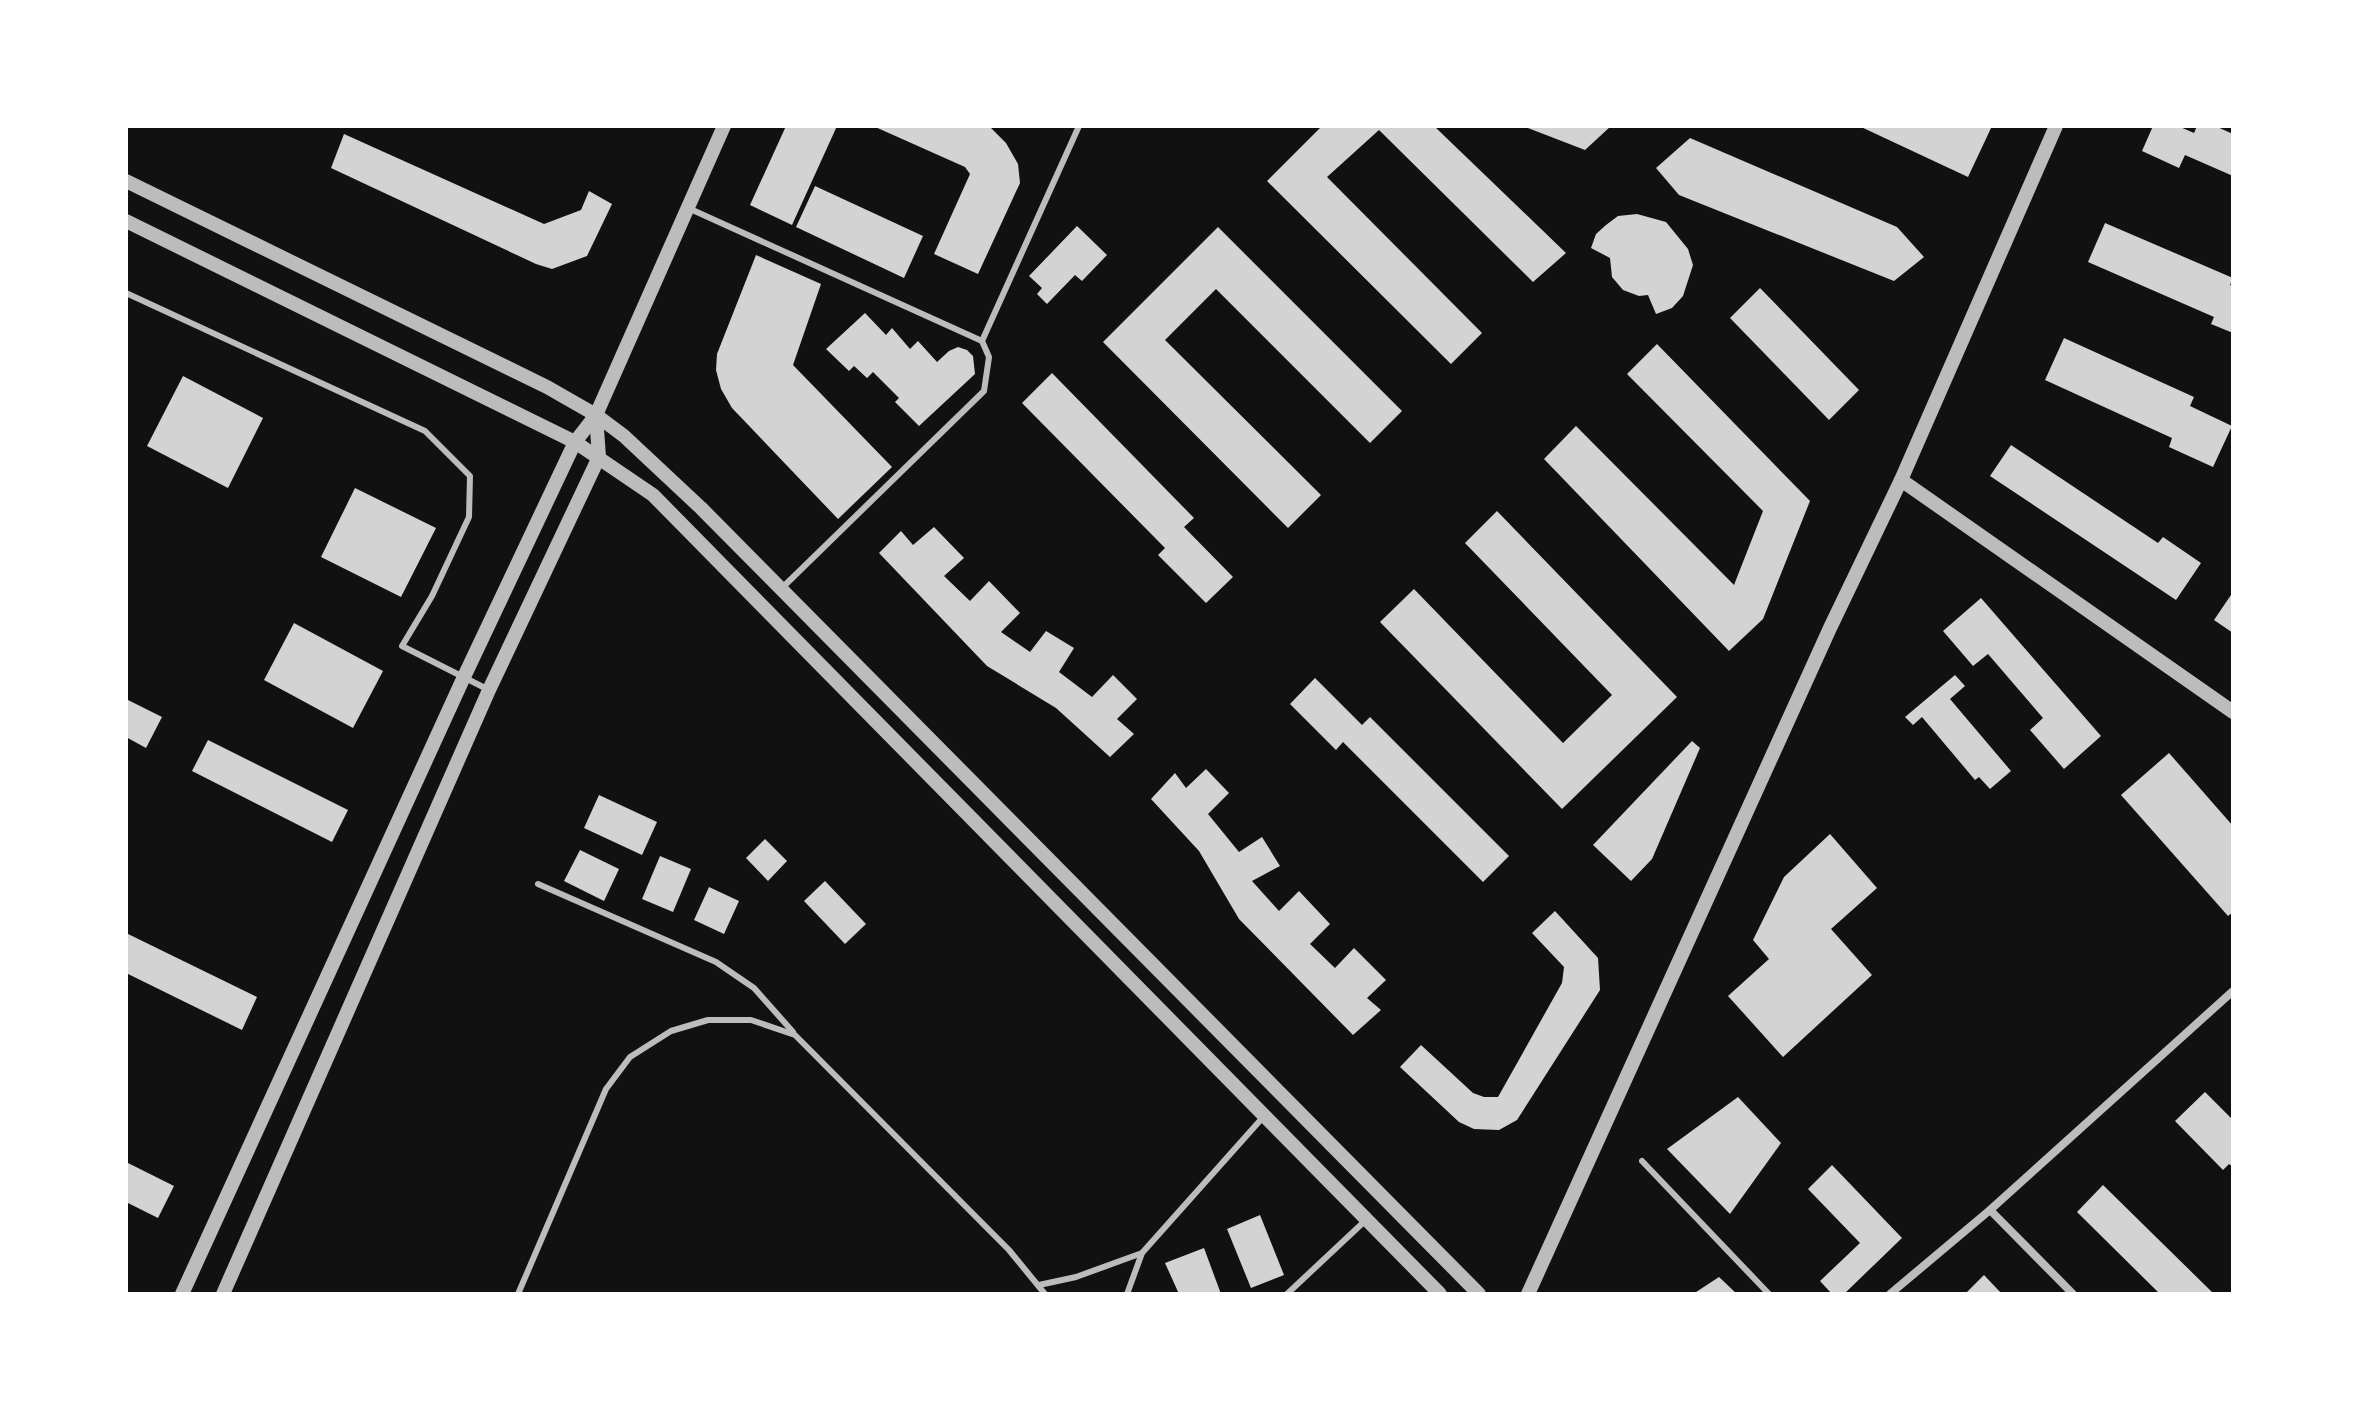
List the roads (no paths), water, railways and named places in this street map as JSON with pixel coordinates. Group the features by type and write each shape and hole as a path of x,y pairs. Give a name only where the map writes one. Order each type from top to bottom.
{"street":[{"path":"182,1294 463,679 575,442 596,415 724,126"},
{"path":"1528,1294 1830,628 1901,480 2056,126"},
{"path":"126,181 547,387 596,415 661,468 1479,1294"},
{"path":"126,221 575,442 653,495 1440,1294"},
{"path":"223,1294 489,690 599,457 596,415"},
{"path":"1901,480 2233,712"},
{"path":"1890,1294 1990,1210 2233,991"},
{"path":"1990,1210 2073,1294"}],"lane":[{"path":"982,341 1079,126"},
{"path":"688,208 982,341 989,357 984,391 781,589"},
{"path":"126,293 425,431 470,476 469,517 432,596 402,646 489,690"},
{"path":"538,884 716,962 754,988 795,1035 1009,1250 1045,1294"},
{"path":"518,1294 606,1089 630,1057 671,1031 708,1020 751,1020 795,1035"},
{"path":"1127,1294 1142,1253 1265,1115"},
{"path":"1642,1161 1769,1294"},
{"path":"1287,1294 1367,1219"},
{"path":"1039,1285 1076,1277 1142,1253"}]}
